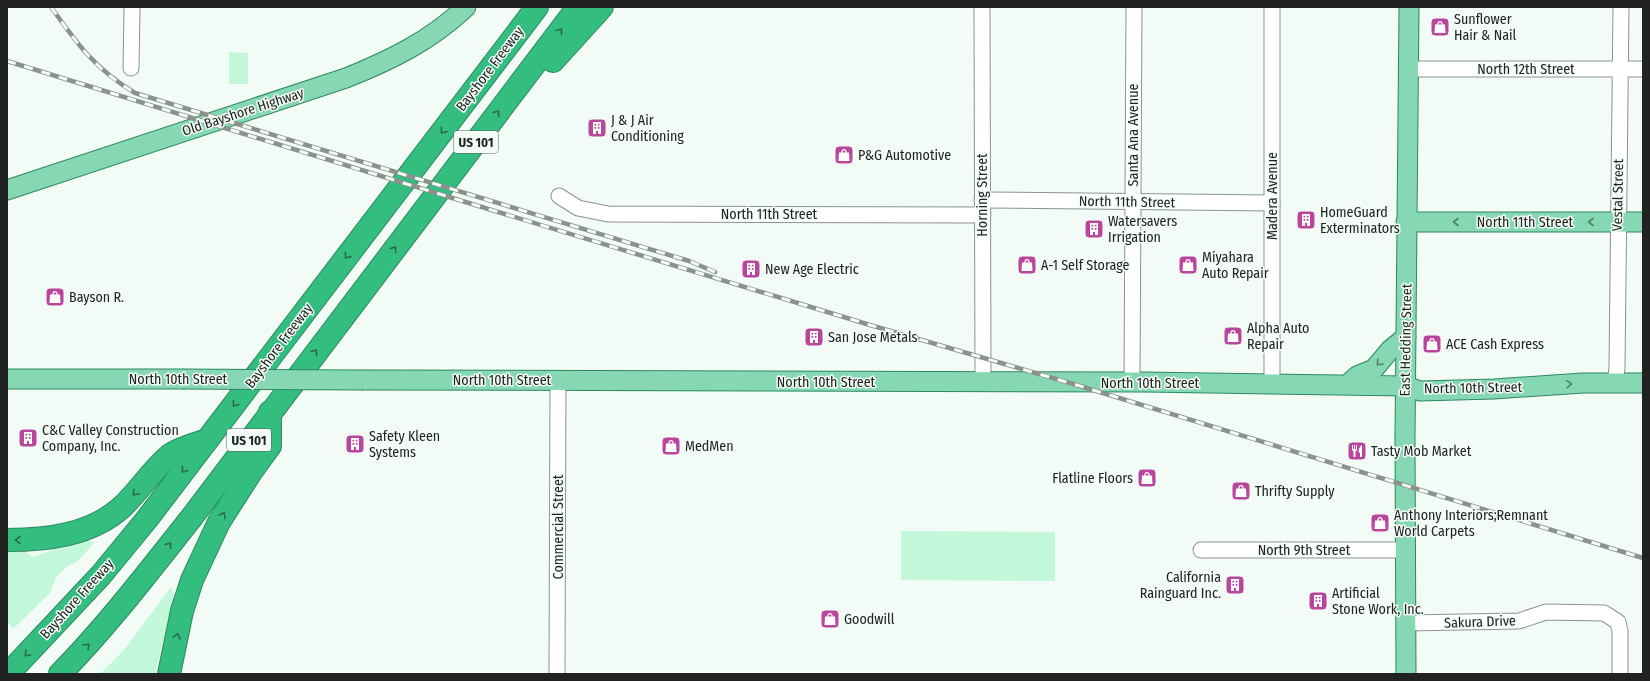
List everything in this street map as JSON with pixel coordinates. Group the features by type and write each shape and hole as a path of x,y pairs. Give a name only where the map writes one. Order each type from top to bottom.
{"highway":[{"name":"US 101","path":"60,674 93,640 134,591 578,7"},
{"path":"519,84 557,58 602,7"},
{"name":"Bayshore Freeway","path":"8,674 101,575 208,440 535,8"},
{"path":"169,674 182,611 192,580 219,522 251,472 270,446 270,412"},
{"path":"7,540 26,540 67,535 96,524 122,506 171,454 208,440"}],"main road":[{"name":"Old Bayshore Highway","path":"7,190 346,78 386,62 436,33 466,7"},
{"name":"East Hedding Street","path":"1406,674 1406,222 1409,7"},
{"name":"North 11th Street","path":"1406,222 1643,222"},
{"path":"1348,384 1357,376 1374,369 1390,350 1406,337"},
{"name":"North 10th Street","path":"7,379 1132,382 1348,384 1406,386 1420,391 1643,383"}],"street":[{"path":"131,68 132,7"},
{"name":"Horning Street","path":"982,7 982,382"},
{"name":"Santa Ana Avenue","path":"1132,382 1134,7"},
{"name":"Madera Avenue","path":"1272,7 1272,384"},
{"name":"Vestal Street","path":"1615,383 1617,368 1620,7"},
{"name":"North 12th Street","path":"1408,69 1643,69"},
{"name":"North 11th Street","path":"559,196 578,208 608,214 982,215"},
{"name":"North 11th Street","path":"982,200 1272,203"},
{"name":"Commercial Street","path":"557,674 558,380"},
{"name":"North 9th Street","path":"1201,550 1406,550"},
{"name":"Sakura Drive","path":"1406,623 1519,622 1546,612 1604,613 1618,622 1620,631 1620,674"}],"green space":[{"path":"229,52 248,53 248,84 229,84"},
{"path":"901,531 1055,532 1055,581 901,580"},
{"path":"86,539 94,543 77,562 67,566 56,578 50,593 13,629 7,620 7,550 26,552 32,557"},
{"path":"171,587 174,595 155,674 100,674 124,650"}],"railway":[{"path":"51,7 88,55 109,75 135,93 689,261 715,272"},
{"path":"7,61 870,325 1070,383 1643,558"}],"place":[{"name":"Sunflower Hair & Nail","path":"1440,27"},
{"name":"J & J Air Conditioning","path":"597,128"},
{"name":"P&G Automotive","path":"844,155"},
{"name":"HomeGuard Exterminators","path":"1306,220"},
{"name":"Watersavers Irrigation","path":"1094,229"},
{"name":"A-1 Self Storage","path":"1027,265"},
{"name":"Miyahara Auto Repair","path":"1188,265"},
{"name":"New Age Electric","path":"751,269"},
{"name":"Bayson R.","path":"55,297"},
{"name":"Alpha Auto Repair","path":"1233,336"},
{"name":"San Jose Metals","path":"814,337"},
{"name":"ACE Cash Express","path":"1432,344"},
{"name":"C&C Valley Construction Company, Inc.","path":"28,438"},
{"name":"Safety Kleen Systems","path":"355,444"},
{"name":"MedMen","path":"671,446"},
{"name":"Tasty Mob Market","path":"1357,451"},
{"name":"Flatline Floors","path":"1147,478"},
{"name":"Thrifty Supply","path":"1241,491"},
{"name":"Anthony Interiors;Remnant World Carpets","path":"1380,523"},
{"name":"California Rainguard Inc.","path":"1235,585"},
{"name":"Artificial Stone Work, Inc.","path":"1318,601"},
{"name":"Goodwill","path":"830,619"}]}
